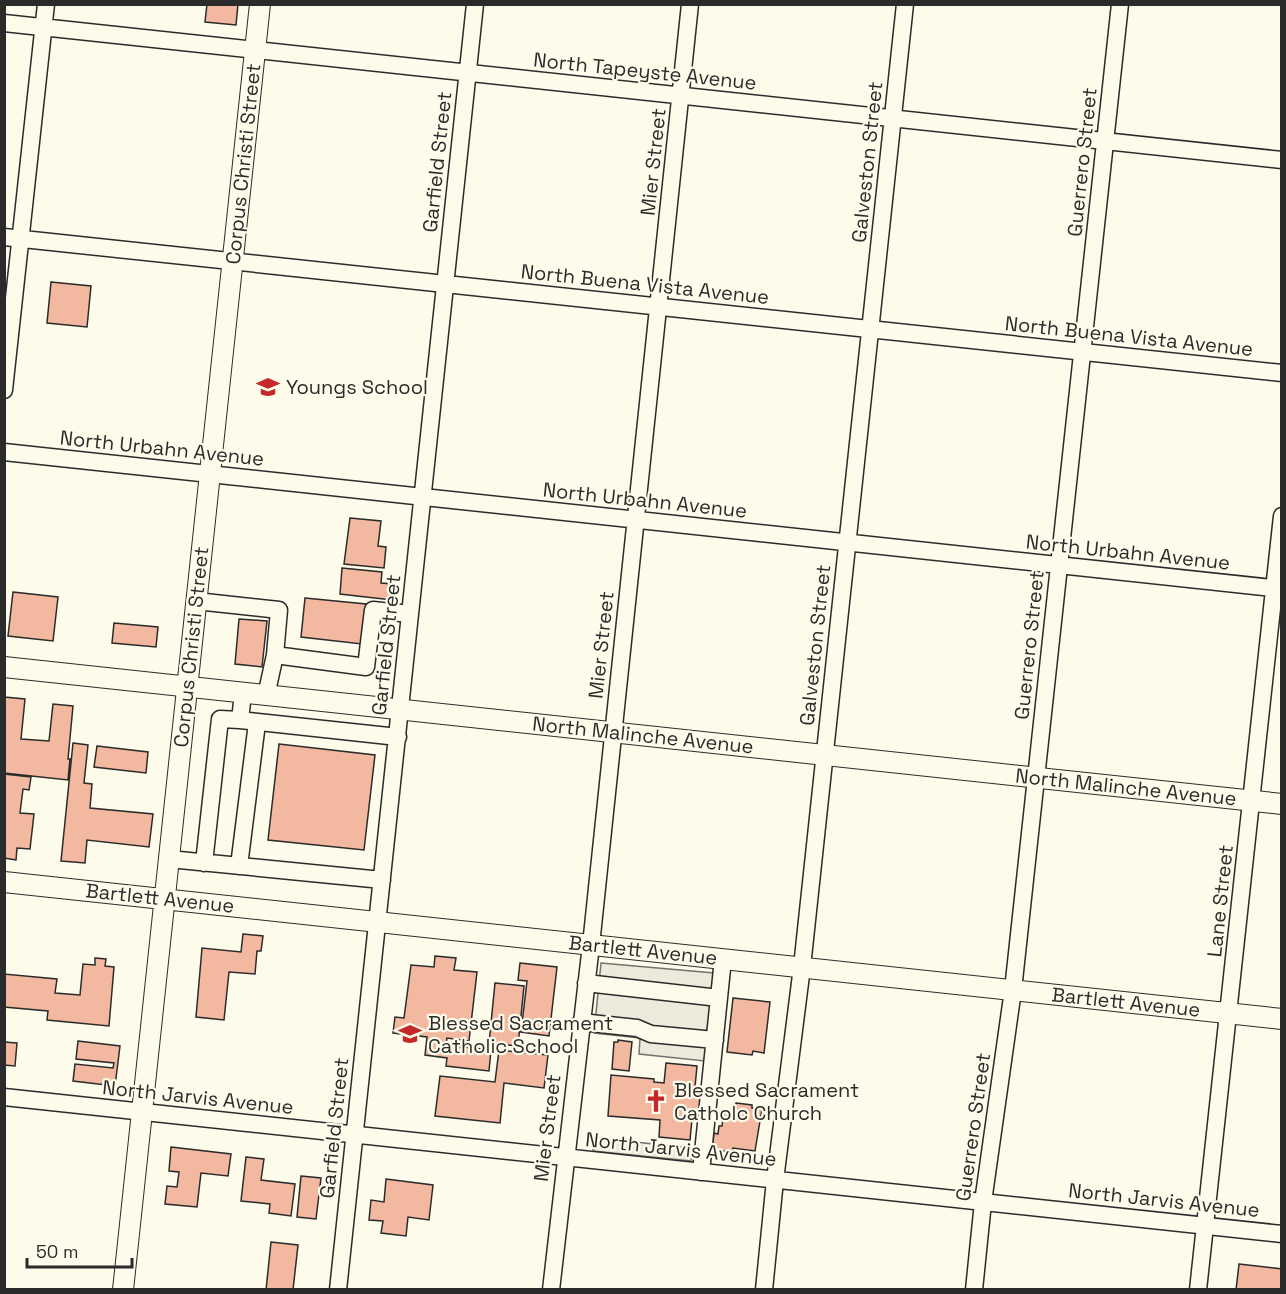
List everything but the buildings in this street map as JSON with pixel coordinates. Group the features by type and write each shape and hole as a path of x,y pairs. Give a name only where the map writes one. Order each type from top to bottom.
{"main road":[{"name":"Corpus Christi Street","path":"123,1290 260,4"},
{"name":"North Malinche Avenue","path":"4,667 1281,804"},
{"name":"Bartlett Avenue","path":"4,882 1281,1019"}],"street":[{"path":"4,390 13,238 46,4"},
{"name":"Garfield Street","path":"338,1290 475,4"},
{"name":"Mier Street","path":"550,1290 591,945 690,4"},
{"name":"Galveston Street","path":"764,1290 775,1180 802,968 905,4"},
{"name":"Guerrero Street","path":"974,1290 983,1202 1013,990 1120,4"},
{"name":"North Tapeyste Avenue","path":"4,23 1281,160"},
{"name":"North Buena Vista Avenue","path":"13,238 1281,373"},
{"name":"North Urbahn Avenue","path":"4,452 1278,589"},
{"name":"Lane Street","path":"1198,1290 1252,800 1278,589 1281,516"},
{"path":"196,601 279,610 266,696"},
{"path":"274,655 366,666 373,610 410,614"},
{"path":"239,866 248,721 243,693"},
{"path":"204,863 220,719 398,737"},
{"path":"169,859 382,880"},
{"path":"701,1172 723,959"},
{"path":"586,982 719,998"},
{"path":"581,1022 637,1028 651,1034 715,1040"},
{"name":"North Jarvis Avenue","path":"4,1097 1281,1234"}],"shaded area":[{"path":"601,963 714,973 705,1061 639,1054 640,1038 594,1033"},
{"path":"595,1138 693,1148 691,1161 593,1151"}],"place":[{"name":"Youngs School","path":"268,387"},
{"name":"Blessed Sacrament Catholic School","path":"410,1034"},
{"name":"Blessed Sacrament Catholc Church","path":"656,1101"}]}
